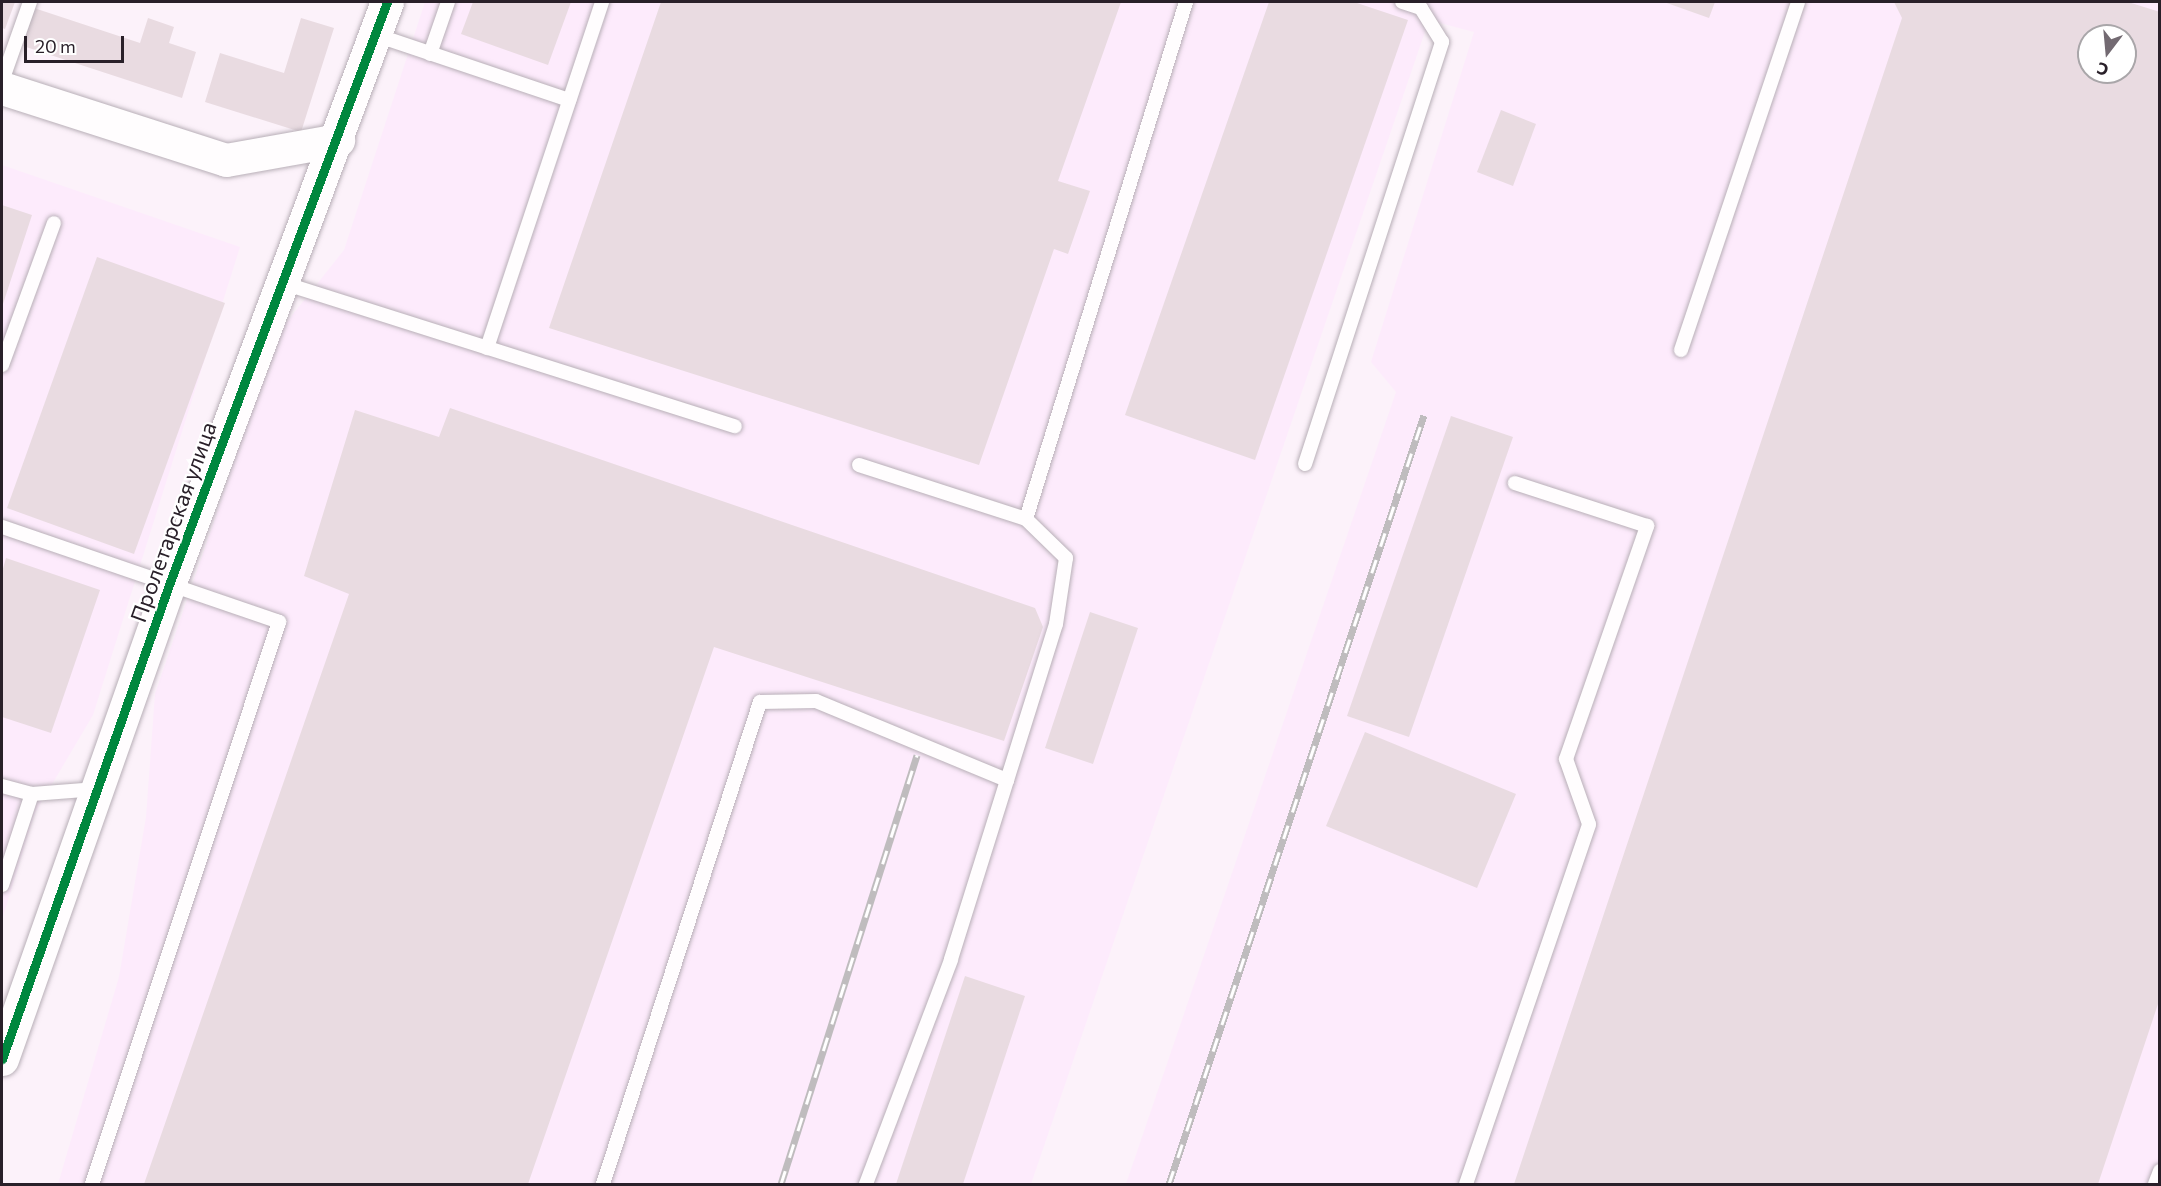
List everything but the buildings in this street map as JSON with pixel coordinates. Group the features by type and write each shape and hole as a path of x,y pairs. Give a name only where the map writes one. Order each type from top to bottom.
{"street":[{"name":"Пролетарская улица","path":"2,1059 170,582 338,141 387,2"},
{"path":"2,88 226,160 338,141"}],"lane":[{"path":"2,81 30,2"},
{"path":"430,54 448,2"},
{"path":"487,348 602,2"},
{"path":"1026,519 1186,2"},
{"path":"1305,464 1442,42 1421,8 1402,2"},
{"path":"1681,350 1798,2"},
{"path":"376,35 569,100"},
{"path":"2,365 54,223"},
{"path":"283,283 735,426"},
{"path":"859,465 1026,519 1066,558 1056,624 951,960 866,1185"},
{"path":"1466,1185 1588,824 1566,759 1647,526 1515,483"},
{"path":"2,527 170,582 279,622 92,1185"},
{"path":"603,1185 760,702 816,701 1007,780"},
{"path":"2,786 32,794 99,789"},
{"path":"2,885 32,794"},
{"path":"2155,1185 2160,1171"}],"shaded area":[{"path":"425,2 2159,2 2159,1184 1126,1184 1396,392 1371,362 1474,32 1429,20 1031,1184 58,1184 119,977 146,817 155,694 278,333 344,250"},
{"path":"2,165 240,247 93,715 35,813 2,920"}],"railway":[{"path":"1169,1184 1424,415"},
{"path":"781,1184 917,755"}],"cycle path":[{"path":"2,1059 170,582 387,2"}]}
